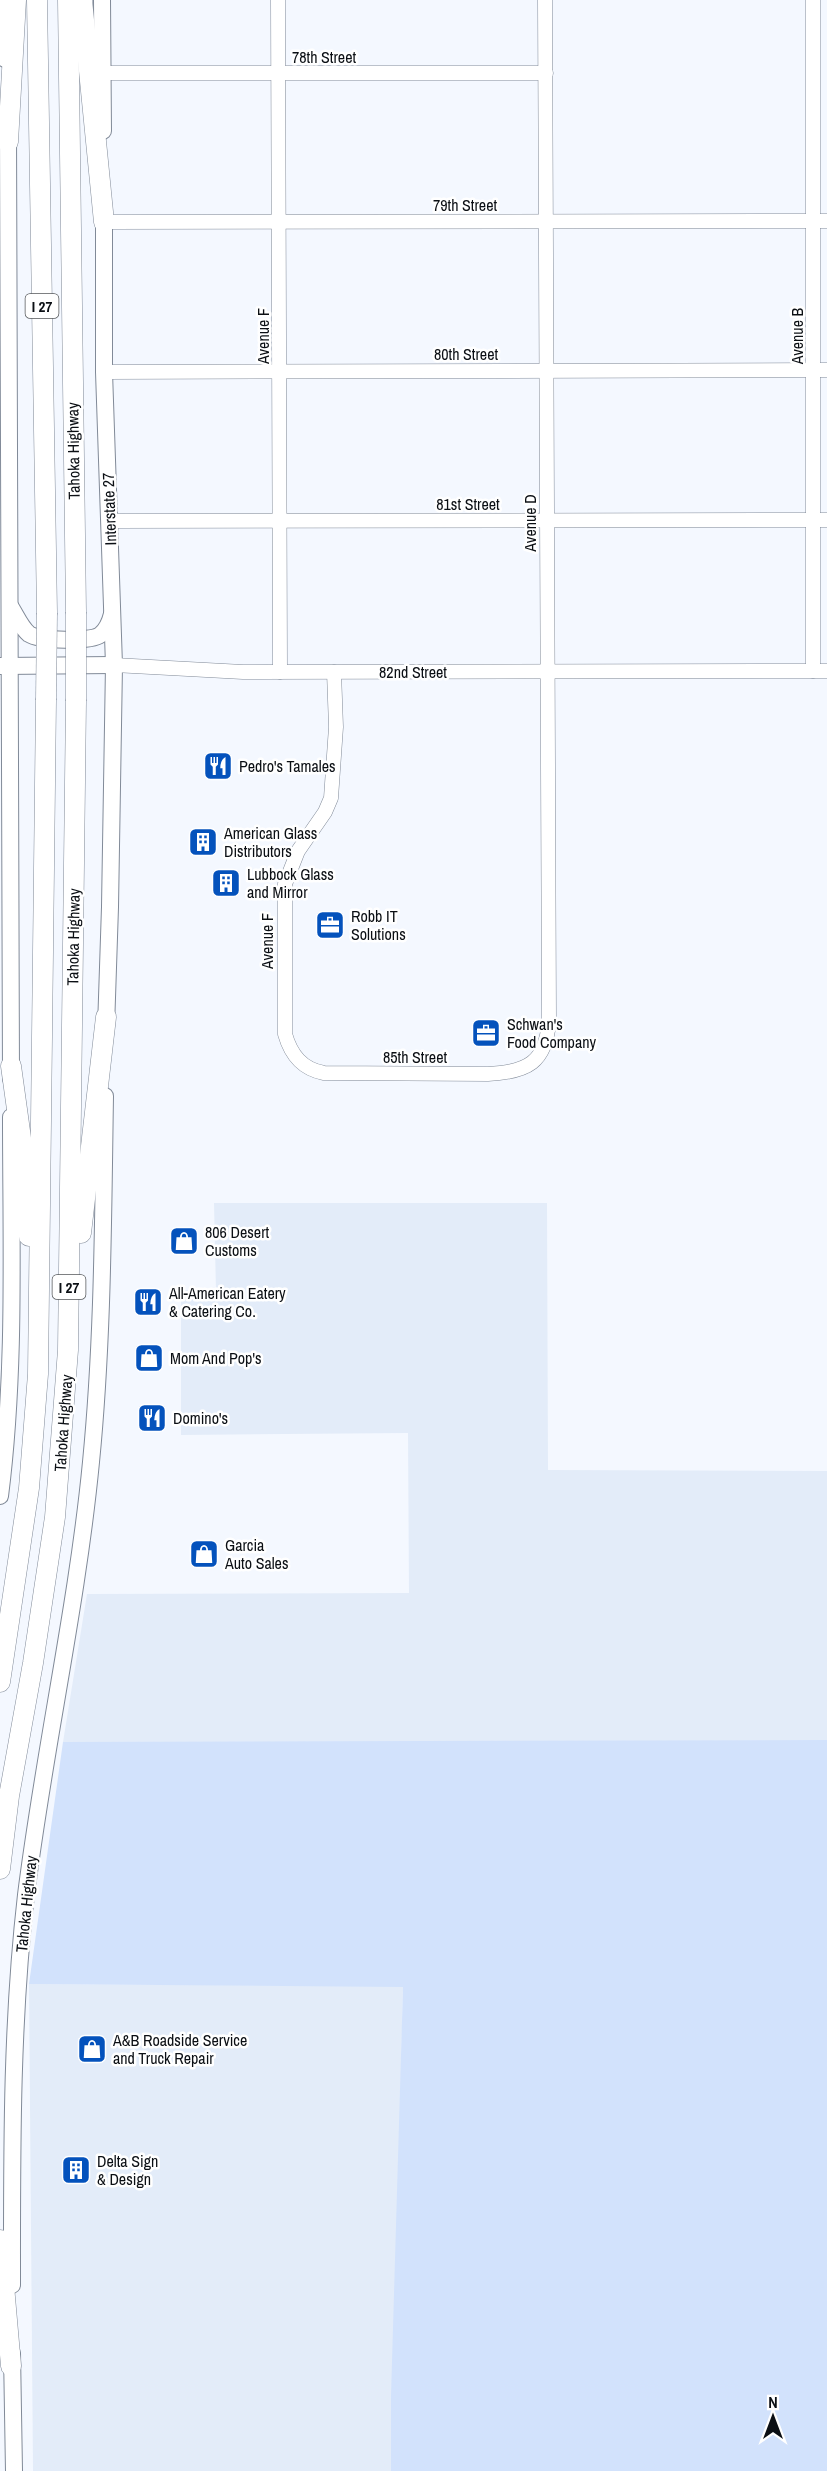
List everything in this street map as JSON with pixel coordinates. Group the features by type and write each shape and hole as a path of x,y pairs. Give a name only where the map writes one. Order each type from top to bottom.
{"highway":[{"path":"8,142 16,0"},
{"name":"Tahoka Highway","path":"0,1682 29,1488 38,1338 47,613 37,0"},
{"name":"Tahoka Highway","path":"0,1869 9,1796 33,1663 55,1517 69,1334 76,612 68,0"},
{"path":"82,0 104,222"},
{"path":"69,1334 106,1017"},
{"path":"11,1066 24,1160 33,1303 38,1338"},
{"path":"0,2240 11,2366"}],"main road":[{"path":"0,1496 8,1411 13,1277 11,1066 6,1030 5,666 10,606 4,368 8,142 3,0"},
{"name":"Interstate 27","path":"102,0 104,372 114,665 106,1017"},
{"path":"10,606 29,634 55,639 87,639 100,635 105,630 113,612"},
{"name":"82nd Street","path":"5,666 114,665"},
{"name":"Tahoka Highway","path":"14,2471 11,2366 12,2133 16,1999 32,1851 72,1605 95,1422 100,1348 106,1017"}],"street":[{"name":"Avenue F","path":"278,0 280,672"},
{"name":"Avenue D","path":"545,0 550,919 549,1021 546,1045"},
{"name":"Avenue B","path":"813,0 820,221 820,671"},
{"name":"78th Street","path":"102,73 546,72"},
{"name":"79th Street","path":"104,222 820,221"},
{"name":"80th Street","path":"104,372 820,370"},
{"name":"81st Street","path":"109,521 820,520"},
{"name":"82nd Street","path":"114,665 280,672 820,671"},
{"name":"Avenue F","path":"287,1042 284,964 285,884 298,851 325,812 331,798 336,727 334,672"},
{"name":"85th Street","path":"287,1042 299,1061 316,1071 376,1073 507,1073 527,1066 542,1053 546,1045"}],"shaded area":[{"path":"214,1203 547,1203 548,1470 827,1471 827,1742 63,1742 87,1594 409,1593 408,1433 181,1435 181,1290 216,1291"},
{"path":"827,1740 827,2471 391,2471 391,2396 403,1987 29,1984 63,1742"},
{"path":"29,1984 403,1986 392,2471 33,2471"}],"place":[{"name":"Pedro's Tamales","path":"218,766"},
{"name":"American Glass Distributors","path":"203,842"},
{"name":"Lubbock Glass and Mirror","path":"226,883"},
{"name":"Robb IT Solutions","path":"330,925"},
{"name":"Schwan's Food Company","path":"486,1033"},
{"name":"806 Desert Customs","path":"184,1241"},
{"name":"All-American Eatery & Catering Co.","path":"148,1302"},
{"name":"Mom And Pop's","path":"149,1358"},
{"name":"Domino's","path":"152,1418"},
{"name":"Garcia Auto Sales","path":"204,1554"},
{"name":"A&B Roadside Service and Truck Repair","path":"92,2049"},
{"name":"Delta Sign & Design","path":"76,2170"}]}
